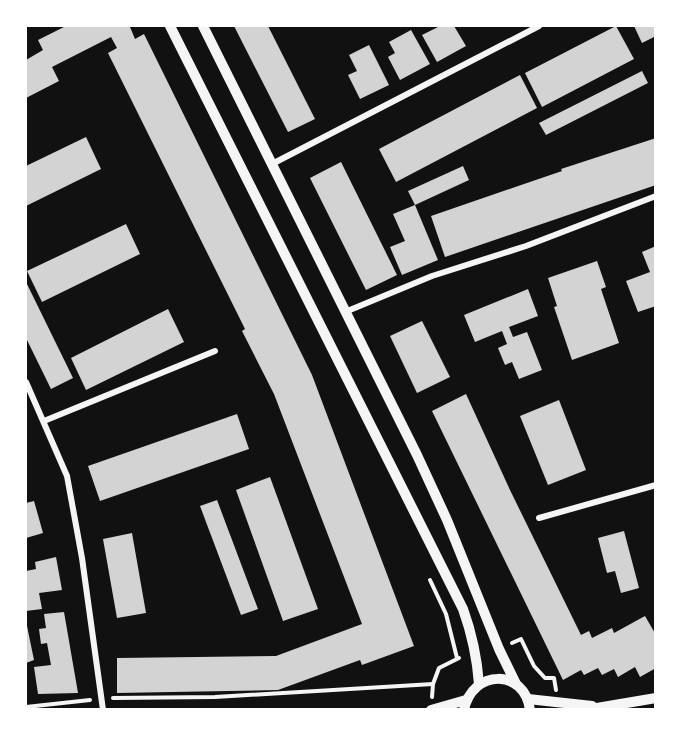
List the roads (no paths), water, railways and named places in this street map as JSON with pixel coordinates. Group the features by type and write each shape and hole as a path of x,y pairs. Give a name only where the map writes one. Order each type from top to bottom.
{"street":[{"path":"170,26 463,609 472,634 479,684"},
{"path":"203,26 447,520 499,649 516,684 529,704 590,708 656,698"},
{"path":"272,164 539,26"},
{"path":"345,312 432,276 526,246 656,196"},
{"path":"44,421 215,351"},
{"path":"26,382 67,476 82,558 103,710"},
{"path":"539,518 656,485"},
{"path":"431,710 465,705 479,684 493,679 516,684"}]}
